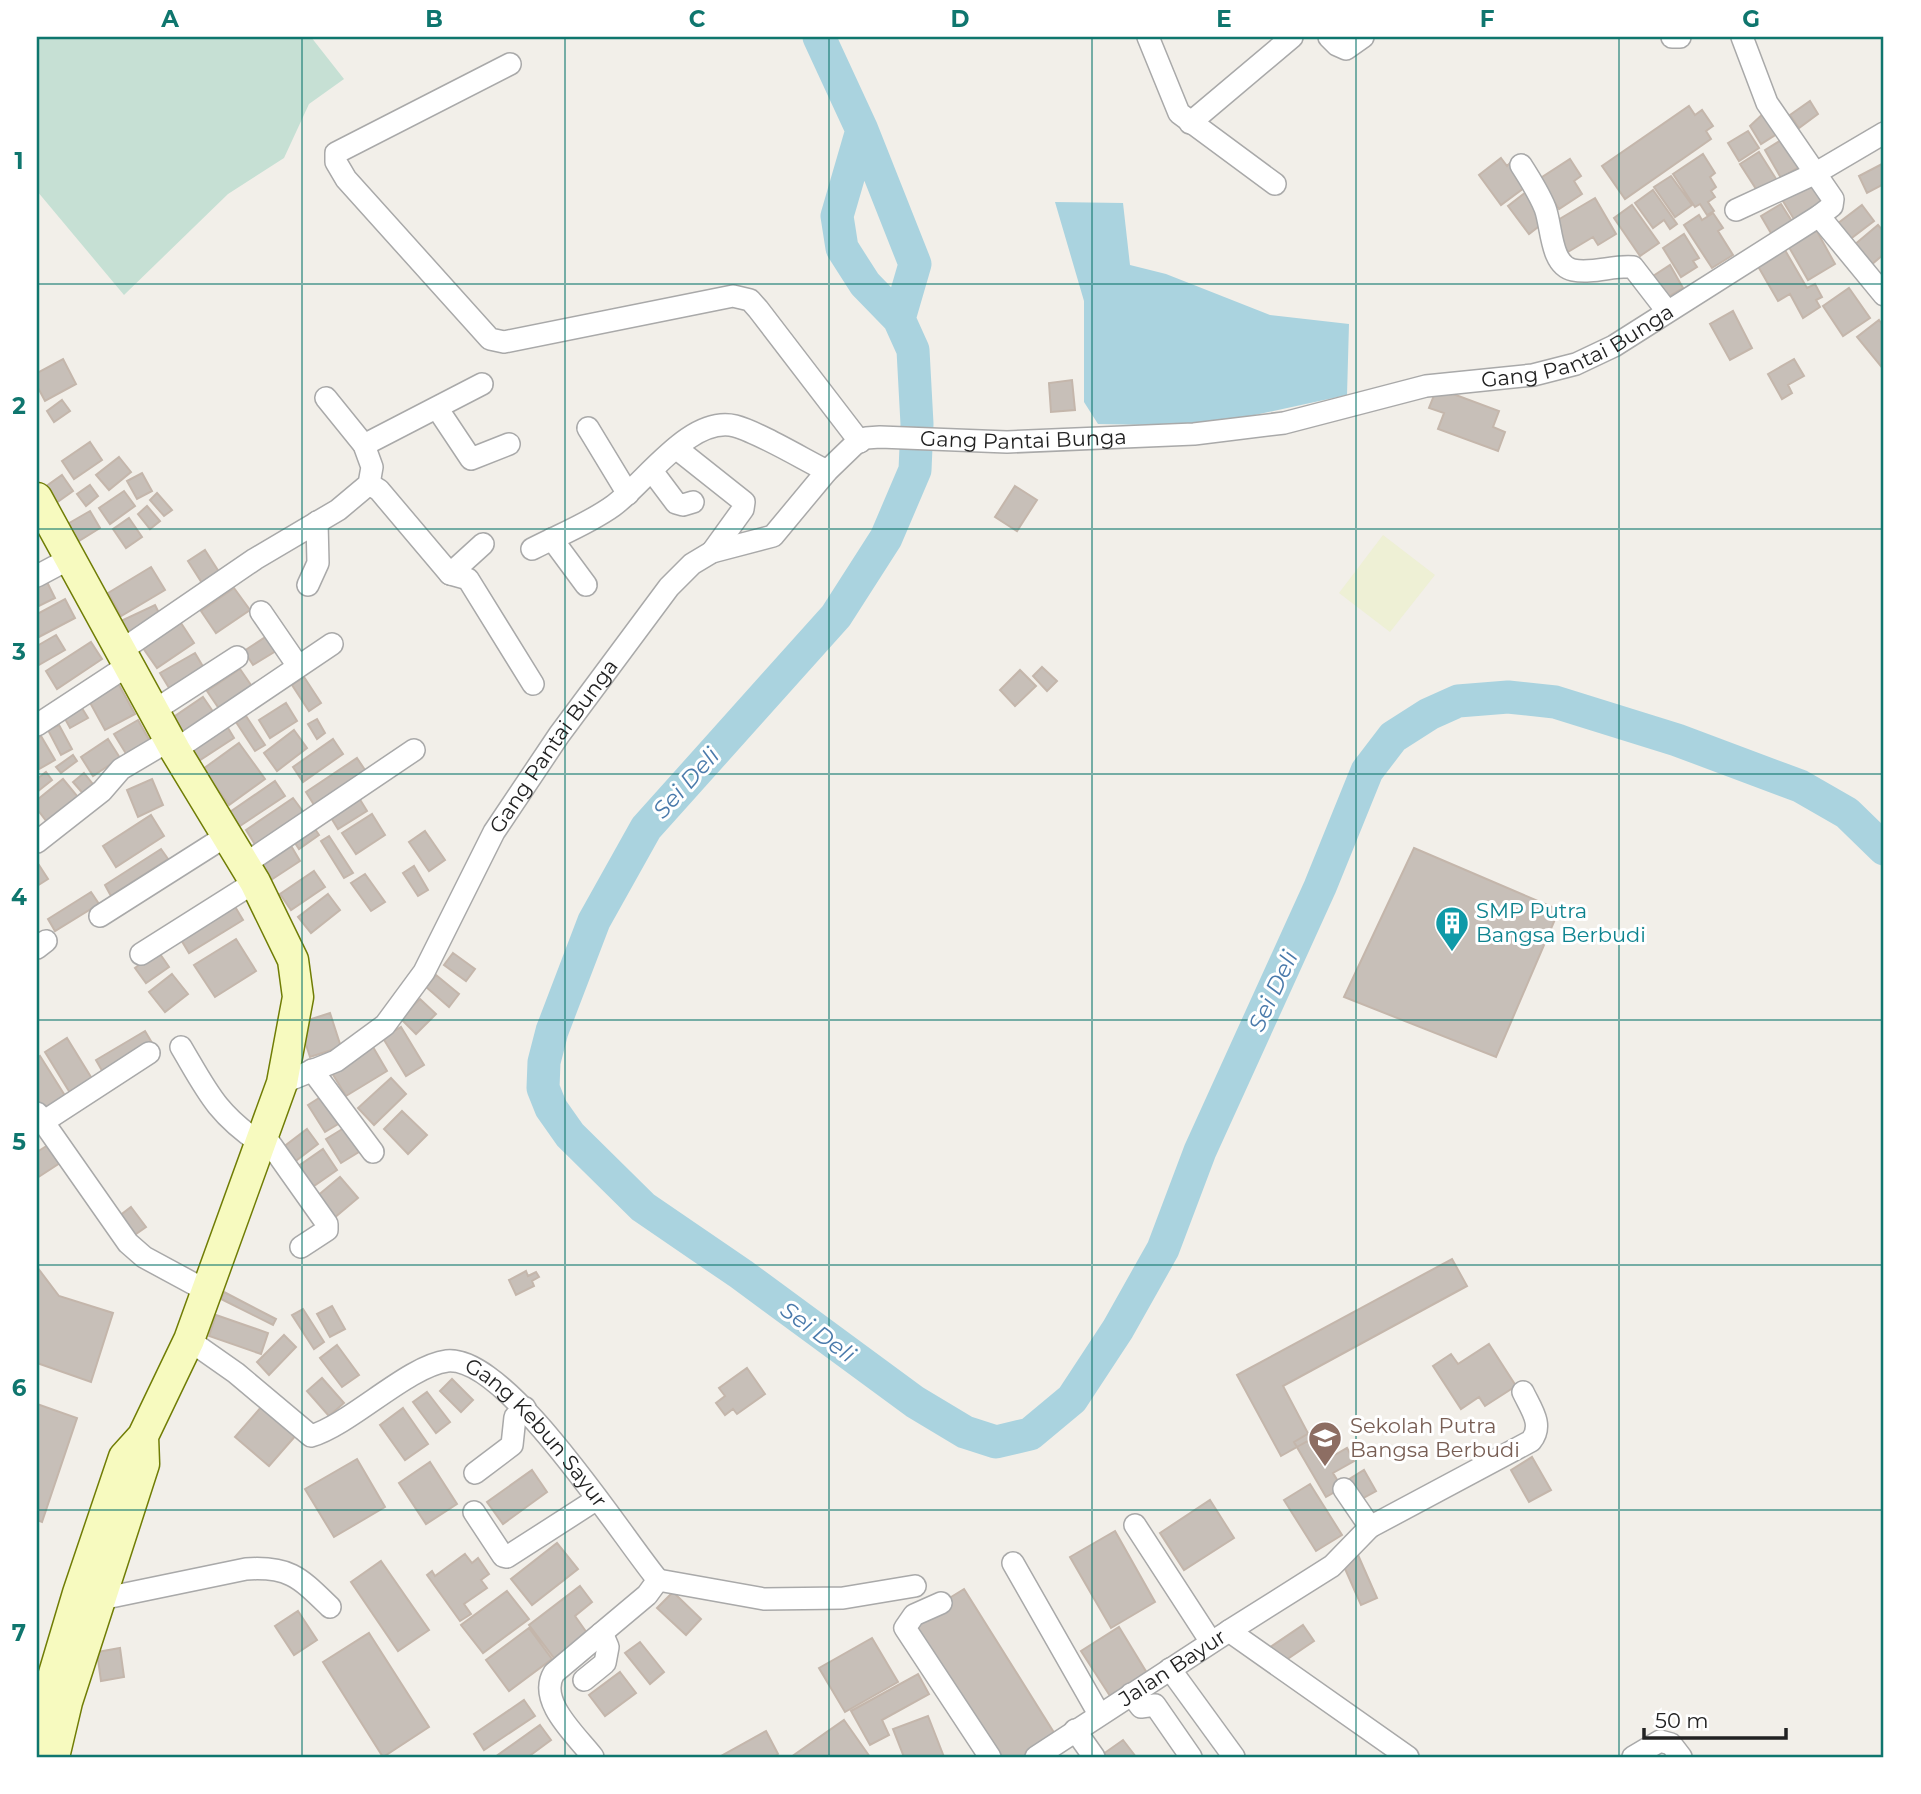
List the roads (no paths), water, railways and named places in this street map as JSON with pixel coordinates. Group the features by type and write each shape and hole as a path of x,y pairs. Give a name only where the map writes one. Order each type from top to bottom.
{"main road":[{"path":"37,498 173,745 250,873 293,960 298,983 282,1083 189,1340 143,1436 124,1457 78,1593 47,1697 37,1746"},
{"path":"54,1757 67,1702 144,1464 143,1436"}],"street":[{"path":"1148,37 1173,104 1189,123 1275,184"},
{"path":"1189,123 1292,37"},
{"path":"1329,37 1346,49 1363,37"},
{"path":"1672,37 1681,37"},
{"path":"1742,37 1767,103 1834,202 1819,216 1884,295"},
{"path":"510,64 336,153 336,162 346,179 490,339 504,342 733,296 742,297 758,309 870,440"},
{"path":"1736,210 1816,173 1884,132"},
{"path":"1521,165 1545,207 1555,251 1562,262 1571,270 1633,267 1667,312"},
{"name":"Gang Pantai Bunga","path":"282,1083 336,1061 386,1025 424,972 494,832 559,735 669,587 692,564 712,552 773,536 827,471 870,440 994,441 1194,434 1284,423 1426,386 1534,375 1576,365 1614,346 1819,216"},
{"path":"364,445 482,384"},
{"path":"37,725 255,559 338,510 369,484 372,467 364,445 326,398"},
{"path":"437,408 471,459 509,444"},
{"path":"532,549 589,522 628,494 692,435 707,429 734,426 827,471"},
{"path":"588,428 628,494"},
{"path":"676,448 744,502 743,509 712,552"},
{"path":"652,471 677,503 683,505 693,502"},
{"path":"369,484 390,502 450,574 468,579 533,684"},
{"path":"308,586 318,563 317,522"},
{"path":"551,539 586,585"},
{"path":"450,574 484,544"},
{"path":"37,576 69,559"},
{"path":"261,612 298,666"},
{"path":"37,842 102,791 121,769 173,745 332,644"},
{"path":"155,710 237,657"},
{"path":"142,954 414,750"},
{"path":"100,916 226,836"},
{"path":"181,1047 231,1123 262,1139 327,1224 327,1230 301,1248"},
{"path":"149,1053 40,1118 128,1243 144,1257 205,1290"},
{"path":"312,1070 373,1152"},
{"name":"Gang Kebun Sayur","path":"189,1340 236,1373 311,1436 425,1369 447,1361 471,1366 490,1377 525,1408 658,1580"},
{"path":"1229,1631 1332,1566 1370,1527 1531,1441 1537,1433 1538,1423 1523,1392"},
{"path":"475,1473 512,1446 515,1417 525,1408"},
{"path":"1344,1489 1370,1527"},
{"path":"474,1512 503,1556 507,1557 597,1499"},
{"path":"1135,1525 1211,1642"},
{"path":"1013,1563 1099,1714"},
{"path":"101,1599 246,1569 269,1567 298,1576 330,1607"},
{"path":"593,1757 547,1692 554,1673 647,1595 658,1580 764,1598 844,1598 915,1586"},
{"path":"941,1603 914,1615 905,1628 990,1757"},
{"name":"Jalan Bayur","path":"1036,1757 1229,1631 1408,1757"},
{"path":"584,1680 605,1663 608,1647 602,1633"},
{"path":"1170,1669 1234,1757"},
{"path":"1131,1694 1141,1707 1155,1705 1191,1757"},
{"path":"1075,1730 1094,1757"},
{"path":"1633,1757 1660,1741 1671,1744 1681,1757"}],"water":[{"path":"1055,202 1123,203 1130,265 1166,274 1270,315 1349,324 1347,395 1204,426 1098,424 1084,402 1084,301"}],"waterway":[{"name":"Sei Deli","path":"819,37 862,130 837,216 842,248 865,284 899,319 913,350 917,424 915,470 886,538 836,616 646,828 594,921 552,1031 544,1062 543,1088 551,1108 570,1135 643,1207 741,1274 915,1402 965,1432 996,1442 1030,1434 1072,1399 1118,1329 1163,1249 1200,1151 1320,887 1367,771 1393,737 1429,714 1458,701 1508,697 1555,702 1677,740 1800,786 1847,813 1884,849"},
{"path":"862,130 915,264 899,319"}],"place":[{"name":"SMP Putra Bangsa Berbudi","path":"1452,953"},
{"name":"Sekolah Putra Bangsa Berbudi","path":"1325,1468"}]}
